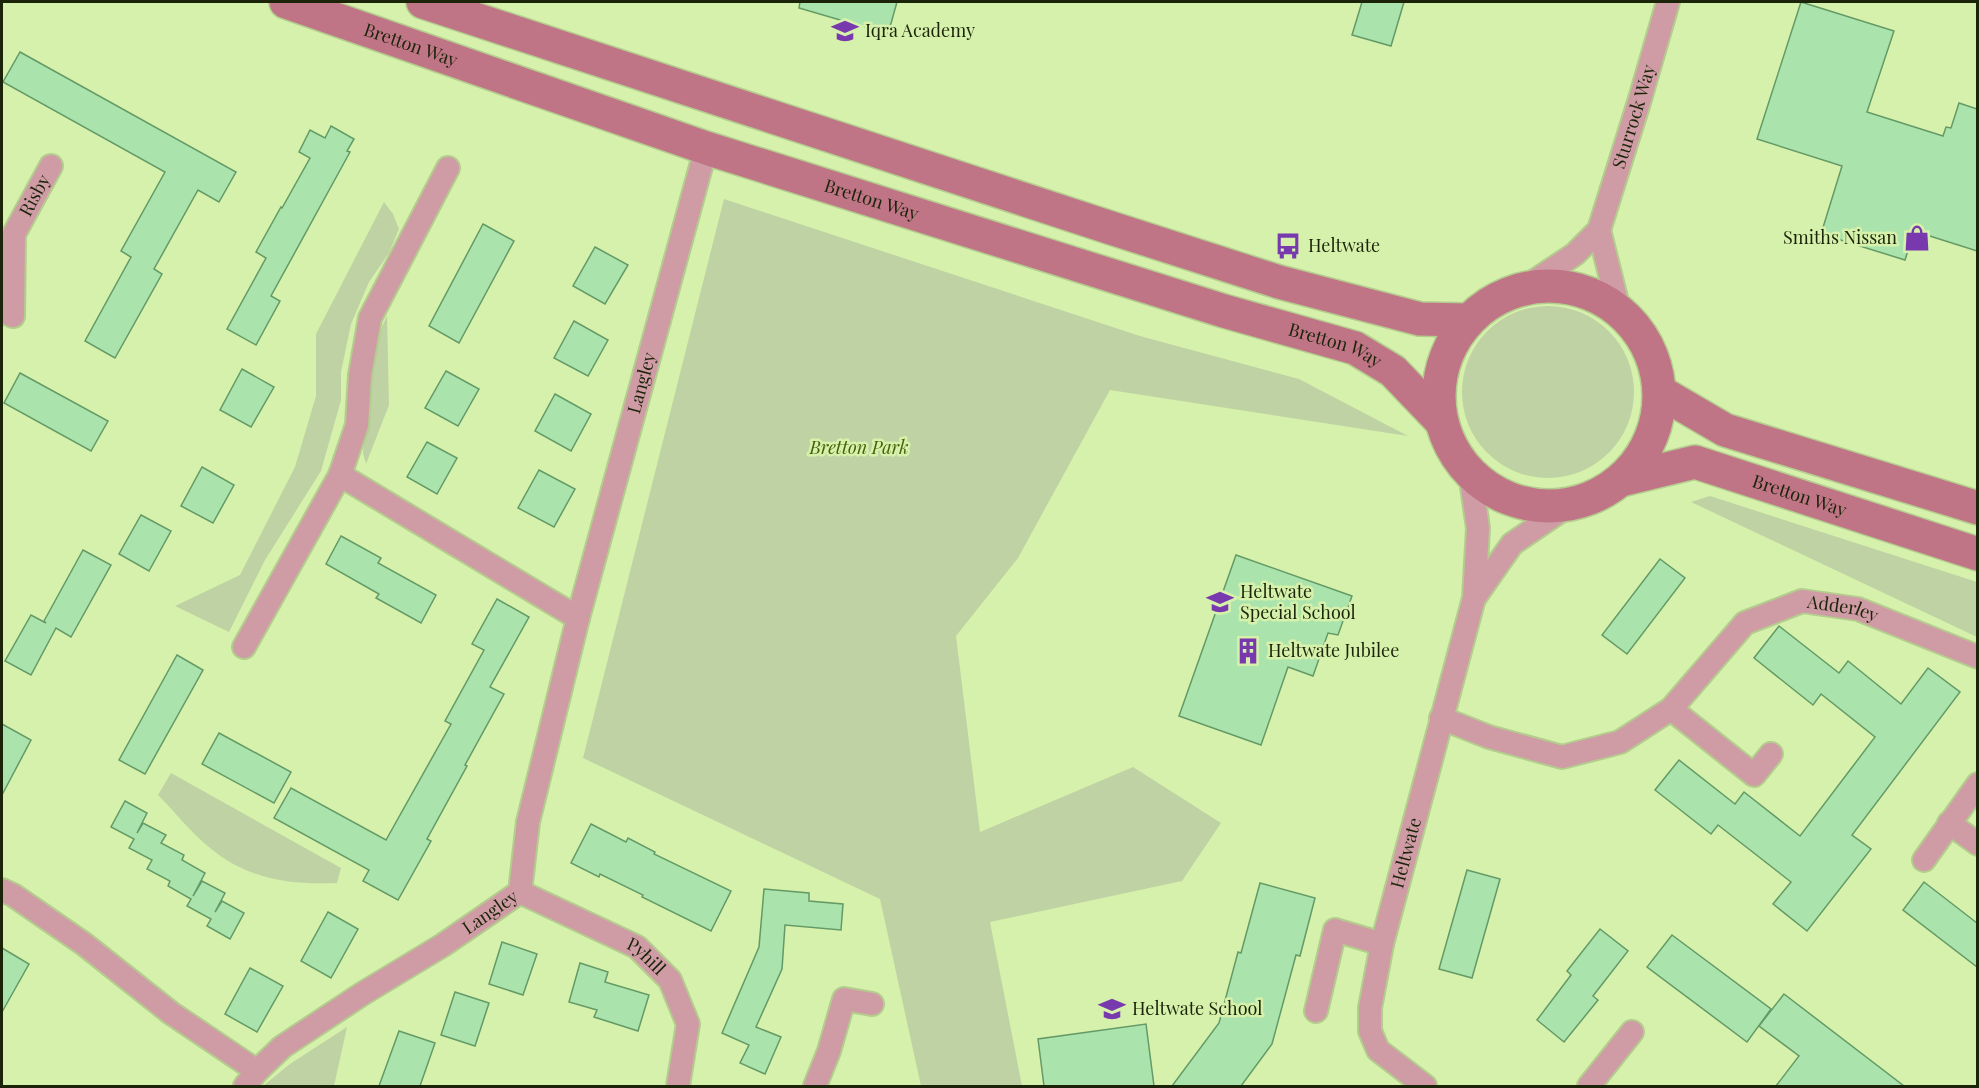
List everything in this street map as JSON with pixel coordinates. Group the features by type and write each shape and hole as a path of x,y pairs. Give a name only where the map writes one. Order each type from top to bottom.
{"street":[{"name":"Bretton Way","path":"286,2 706,148 1224,311 1355,348 1393,371 1441,421"},
{"path":"423,2 1279,282 1420,319 1466,320"},
{"name":"Sturrock Way","path":"1524,288 1575,254 1599,231 1668,2"},
{"name":"Langley","path":"2,890 13,895 84,944 251,1079 282,1047 362,994 443,945 520,892 528,822 578,618 706,148"},
{"name":"Risby","path":"2,310 13,316 14,234 51,166"},
{"path":"244,647 340,475 357,426 360,375 370,318 448,168"},
{"path":"1599,231 1619,310"},
{"path":"1557,286 1590,294 1619,310 1645,342 1654,361 1660,392 1656,425 1643,455 1621,480 1597,496 1569,505 1533,506 1499,495 1470,473 1452,449 1441,421 1439,388 1446,356 1466,320 1490,303 1524,288 1557,286"},
{"path":"1660,392 1725,430 1977,508"},
{"name":"Bretton Way","path":"1621,480 1695,462 1977,554"},
{"name":"Heltwate","path":"1425,1086 1378,1050 1370,1032 1370,1008 1382,944 1474,598 1478,528 1470,473"},
{"path":"340,475 578,618"},
{"name":"Heltwate","path":"1474,598 1512,544 1569,505"},
{"name":"Adderley","path":"1441,718 1489,737 1562,757 1620,742 1671,709 1745,623 1802,601 1858,609 1977,657"},
{"path":"1671,709 1754,775 1771,754"},
{"path":"1924,860 1977,784"},
{"path":"1949,823 1977,844"},
{"name":"Pyhill","path":"520,892 637,947 670,980 688,1024 678,1086"},
{"path":"1317,1011 1335,930 1382,944"},
{"path":"815,1086 829,1051 844,999 872,1004"},
{"path":"1589,1086 1632,1032"}],"green space":[{"name":"Bretton Park","path":"724,199 1140,336 1299,379 1408,436 1110,390 1018,558 956,636 980,832 1133,767 1221,823 1182,881 990,922 1022,1086 921,1086 880,899 583,758"},
{"path":"384,202 393,214 399,229 389,253 369,282 351,324 341,372 341,400 321,471 265,560 229,632 175,606 240,575 295,467 316,396 316,334"},
{"path":"1548,306 1565,307 1581,312 1596,320 1609,331 1620,344 1628,359 1633,375 1633,409 1628,425 1620,440 1609,453 1596,464 1581,472 1565,477 1548,478 1531,477 1515,472 1500,464 1487,453 1476,440 1468,425 1463,409 1462,392 1463,375 1468,359 1476,344 1487,331 1500,320 1515,312 1531,307"},
{"path":"387,316 389,405 366,464 363,453 370,360"},
{"path":"1710,496 1977,582 1977,637 1691,502"},
{"path":"171,773 341,868 337,883 303,883 270,878 239,867 224,858 196,836 158,795"},
{"path":"347,1027 334,1086 263,1086 290,1064"}],"building":[{"path":"800,2 897,2 888,34 799,8"},
{"path":"1362,2 1404,2 1391,46 1352,35"},
{"path":"1801,2 1894,31 1867,112 1943,136 1946,127 1951,128 1959,103 1977,109 1977,251 1914,231 1905,260 1821,234 1842,166 1757,139"},
{"path":"20,52 236,172 219,202 198,190 154,269 162,274 115,358 85,341 131,257 121,251 165,172 3,82"},
{"path":"331,126 354,139 347,151 350,152 271,296 280,301 256,345 227,329 266,258 256,252 310,158 299,152 310,130 325,138"},
{"path":"483,224 514,241 459,343 429,326"},
{"path":"595,247 628,265 605,304 573,286"},
{"path":"574,321 608,340 588,376 554,358"},
{"path":"242,369 274,387 251,427 220,410"},
{"path":"446,371 479,389 458,426 425,408"},
{"path":"20,373 108,421 91,451 4,403"},
{"path":"555,394 591,414 571,451 535,431"},
{"path":"427,442 457,458 437,494 407,477"},
{"path":"202,467 234,485 213,523 181,506"},
{"path":"539,470 575,489 554,527 518,508"},
{"path":"141,515 171,531 149,571 119,554"},
{"path":"341,536 381,558 378,563 436,595 421,623 376,598 379,594 326,564"},
{"path":"83,550 111,565 71,637 56,628 31,675 5,661 31,615 46,623 44,621"},
{"name":"Heltwate Jubilee","path":"1236,555 1352,596 1338,635 1328,633 1313,676 1288,667 1261,745 1179,716"},
{"path":"1660,559 1685,578 1627,654 1602,635"},
{"path":"497,599 529,617 490,687 504,694 427,839 431,841 398,900 363,881 369,870 274,818 291,788 386,840 451,724 445,721 484,650 472,644"},
{"path":"1779,626 1839,673 1848,661 1901,704 1928,668 1960,692 1852,835 1871,849 1807,931 1773,904 1791,882 1718,825 1711,834 1655,790 1679,760 1735,804 1744,792 1800,836 1875,737 1821,694 1813,705 1754,658"},
{"path":"177,655 203,670 145,774 119,760"},
{"path":"2,724 31,740 2,795"},
{"path":"219,733 291,772 274,803 202,764"},
{"path":"125,801 147,813 137,833 143,823 166,835 161,843 184,855 182,860 205,873 193,896 202,881 225,893 215,912 222,901 244,913 230,939 207,926 211,919 187,906 191,899 168,886 170,881 147,869 152,860 129,848 134,839 111,827"},
{"path":"591,824 626,842 628,838 655,852 654,854 731,891 711,931 600,874 599,877 571,863"},
{"path":"1467,870 1500,879 1472,978 1439,969"},
{"path":"1924,882 1977,923 1977,967 1903,910"},
{"path":"1260,883 1315,898 1300,956 1296,955 1272,1044 1241,1086 1172,1086 1219,1023"},
{"path":"764,889 809,893 809,901 843,904 841,930 785,925 782,969 756,1027 781,1037 765,1074 740,1063 749,1045 722,1033 759,947"},
{"path":"328,912 358,929 331,978 301,961"},
{"path":"1600,929 1628,951 1593,996 1598,1000 1564,1042 1537,1020 1571,975 1567,971"},
{"path":"1672,935 1771,1009 1747,1042 1647,967"},
{"path":"502,942 537,954 523,995 489,984"},
{"path":"2,948 29,964 2,1012"},
{"path":"580,963 608,972 605,982 649,995 638,1031 594,1017 597,1010 569,1002"},
{"path":"250,968 283,986 257,1032 225,1014"},
{"path":"455,992 489,1003 475,1046 441,1035"},
{"path":"1784,994 1904,1086 1776,1086 1799,1056 1759,1026"},
{"path":"1146,1024 1154,1086 1044,1086 1038,1039"},
{"path":"399,1031 435,1043 420,1086 379,1086"}],"place":[{"name":"Iqra Academy","path":"845,31"},
{"name":"Smiths Nissan","path":"1917,238"},
{"name":"Heltwate","path":"1288,246"},
{"name":"Heltwate Special School","path":"1220,602"},
{"name":"Heltwate Jubilee","path":"1248,651"},
{"name":"Heltwate School","path":"1112,1009"}]}
